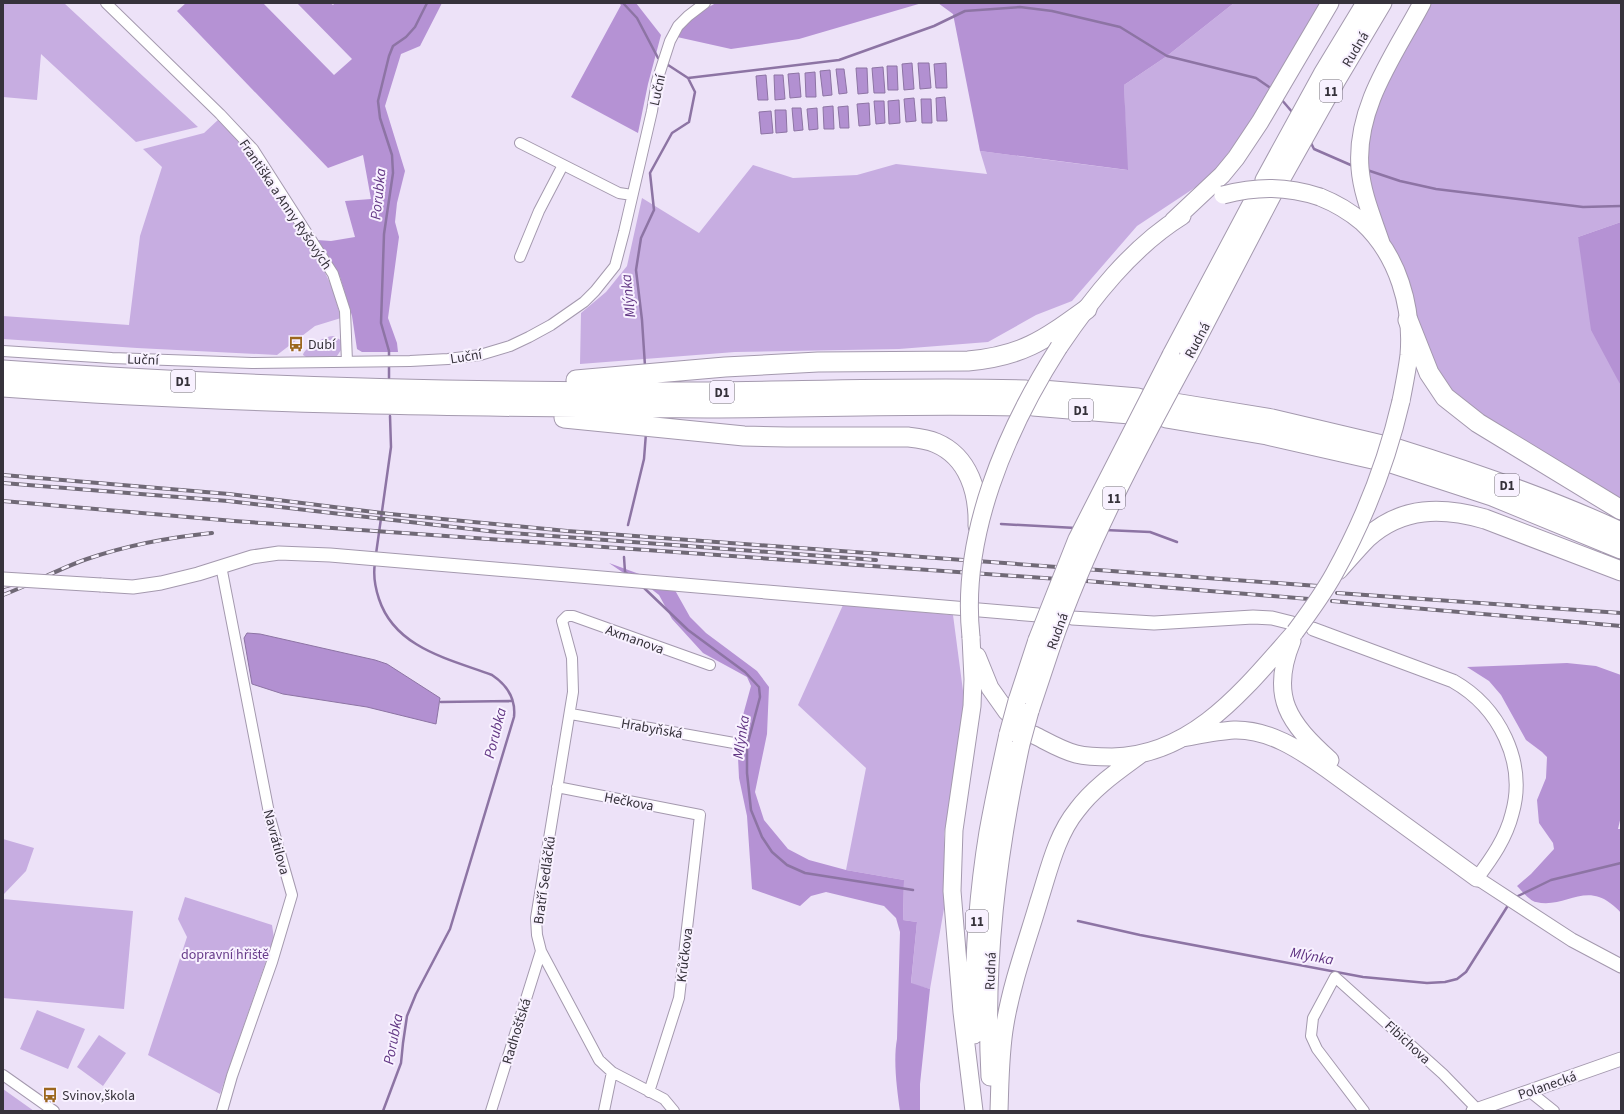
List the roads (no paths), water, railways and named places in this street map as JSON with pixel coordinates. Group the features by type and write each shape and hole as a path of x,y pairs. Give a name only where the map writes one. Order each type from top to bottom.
{"highway":[{"path":"974,1111 962,1012 952,884 954,830 972,706 973,679 969,585 978,534 992,484 1016,424 1039,379 1054,342 1087,309 1122,267 1155,235 1173,221 1222,175 1236,158 1260,122 1330,3"},
{"name":"Rudná","path":"1044,642 1075,582 1091,544 1149,429 1188,357 1322,74 1365,3"},
{"name":"Rudná","path":"992,1111 989,1058 989,1013 992,926 1003,837 1021,738 1018,708 1044,642 1078,538 1134,426 1171,355 1269,187 1336,82 1383,3"},
{"path":"1334,574 1371,497 1390,445 1401,401 1409,355 1408,320 1405,298 1397,272 1382,244 1362,184 1359,163 1360,134 1371,99 1422,3"},
{"path":"1173,221 1197,206 1223,195 1248,189 1275,187 1300,190 1337,204 1355,216 1382,244"},
{"path":"1408,320 1426,368 1445,397 1478,423 1621,510"},
{"path":"418,397 452,382 543,382 725,367 818,362 968,361 989,359 1054,342"},
{"name":"D1","path":"3,370 362,397"},
{"name":"D1","path":"3,387 96,394 418,397 695,408 918,404 1030,398 1134,406"},
{"path":"418,397 484,414 570,418 744,436 787,438 908,437 935,443 954,454 961,462 972,482 976,494 979,517 978,534"},
{"name":"D1","path":"1170,411 1267,435 1386,454 1499,482 1562,506 1616,538"},
{"path":"1021,738 1077,754 1107,757 1140,754 1167,745 1182,738 1199,728 1226,706 1282,653 1294,627 1334,574 1368,538 1378,530 1397,519 1409,515 1428,511 1462,513 1485,519 1621,571"},
{"path":"971,637 990,688 1018,708"},
{"path":"1282,653 1282,691 1288,713 1294,723 1308,740 1406,825"},
{"path":"1182,738 1234,730 1258,733 1271,737 1306,754 1406,825 1477,878"},
{"name":"Rudná","path":"978,1111 974,1058 977,923 988,833 1021,738"},
{"path":"999,1111 1000,1064 1005,1023 1020,965 1054,854 1064,830 1077,809 1102,784 1140,754"}],"street":[{"name":"Františka a Anny Ryšových","path":"106,3 220,114 253,149 333,274 345,311 347,362"},
{"name":"Luční","path":"3,351 112,358 245,362 410,361 448,359 488,352 510,346 529,337 567,315 595,291 615,266 652,111 657,81 670,41 675,30 688,16 705,3"},
{"path":"520,143 619,193 632,195"},
{"path":"520,257 539,211 563,165"},
{"path":"3,579 133,587 161,583 252,556 279,553 390,560 1038,615"},
{"name":"Navrátilova","path":"221,566 270,818 292,895 272,962 232,1076 222,1111"},
{"name":"Axmanova","path":"562,621 567,616 573,616 710,665"},
{"path":"1072,618 1154,623 1253,617 1272,618 1294,627"},
{"name":"Bratří Sedláčků","path":"562,621 572,658 573,692 571,714 557,787 536,918 537,935 541,951 599,1060 612,1072 664,1099 674,1111"},
{"path":"1313,629 1453,681 1464,688 1488,710 1506,736 1513,762 1516,787 1515,803 1504,836 1494,855 1477,878 1572,940 1621,966"},
{"name":"Hrabyňská","path":"571,714 734,743"},
{"name":"Hečkova","path":"557,787 700,815"},
{"name":"Krůčkova","path":"649,1092 679,998 700,815"},
{"name":"Radhošťská","path":"491,1111 541,951"},
{"name":"Fibichova","path":"1364,1111 1317,1049 1311,1036 1313,1018 1335,977 1443,1074 1475,1110"},
{"name":"Polanecká","path":"1475,1110 1620,1061"},
{"path":"604,1111 612,1072"},
{"path":"3,1075 54,1111"},
{"path":"1530,1091 1554,1111"}],"waterway":[{"name":"Porubka","path":"389,359 389,351 381,323 384,234 393,173 392,155 380,118 378,101 389,56 393,46 406,37 415,27 427,3"},
{"name":"Mlýnka","path":"623,3 637,18 658,58 661,60"},
{"path":"688,78 839,60 934,26 965,11 1020,7 1052,11 1120,27 1167,56 1256,78 1272,89"},
{"name":"Mlýnka","path":"645,366 642,320 636,270 641,238 654,210 650,173 672,133 689,122 695,92 688,78 665,63"},
{"path":"1281,99 1293,113"},
{"path":"1310,141 1314,149 1353,166"},
{"path":"1367,170 1400,181 1436,189 1583,207 1621,206"},
{"name":"Porubka","path":"389,364 389,378"},
{"name":"Porubka","path":"376,554 391,447 390,416"},
{"name":"Mlýnka","path":"628,525 644,459 646,433"},
{"path":"1001,524 1076,528"},
{"path":"1105,530 1150,532 1177,542"},
{"name":"Mlýnka","path":"624,557 625,572 629,575"},
{"name":"Porubka","path":"375,563 374,572 376,590 387,616 397,629 410,640 425,649 442,657 492,675 506,688 514,704 514,717 450,929 416,994 407,1016 401,1063 383,1111"},
{"name":"Mlýnka","path":"642,586 688,630 745,672 759,687 760,697 747,746 747,773 751,810 762,837 772,852 787,865 805,873 913,890"},
{"path":"441,702 512,701"},
{"name":"Mlýnka","path":"1518,896 1551,880 1621,863"},
{"name":"Mlýnka","path":"1078,921 1140,935 1363,977 1427,983 1445,982 1457,979 1466,972 1507,907"}],"railway":[{"path":"3,475 229,494 390,514 567,531 1318,586"},
{"path":"3,483 228,501 497,532 876,560"},
{"path":"3,501 234,521 1086,581 1309,599"},
{"path":"3,595 66,567 102,554 149,543 212,533"},
{"path":"3,587 22,582"},
{"path":"1337,593 1621,613"},
{"path":"1332,601 1621,626"}],"place":[{"name":"Dubí","path":"296,344"},
{"name":"Svinov,škola","path":"50,1095"}],"park label":[{"name":"dopravní hřiště","path":"225,954"}]}
